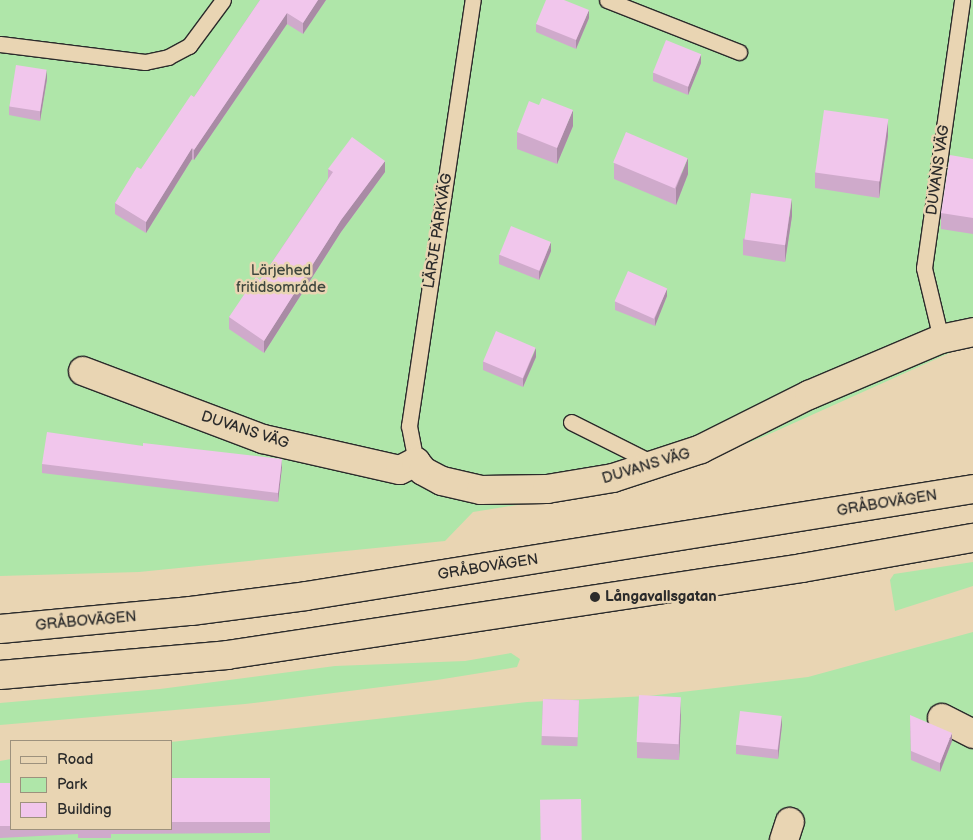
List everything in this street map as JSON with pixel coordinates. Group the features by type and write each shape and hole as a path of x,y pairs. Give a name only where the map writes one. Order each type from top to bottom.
{"main road":[{"name":"DUVANS VÄG","path":"83,371 263,439 400,470 416,462 423,471 442,481 481,490 547,489 613,478 701,449 809,395 941,339 973,332"},
{"name":"GRÅBOVÄGEN","path":"0,629 191,611 306,596 973,489"},
{"path":"0,675 227,655 802,568 973,538"},
{"path":"942,718 973,734"}],"lane":[{"path":"0,44 145,62 168,57 189,46 223,0"},
{"name":"LÄRJE PARKVÄG","path":"416,462 409,426 474,0"},
{"path":"607,0 739,52"},
{"name":"DUVANS VÄG","path":"941,339 924,268 962,0"},
{"path":"572,422 656,464"}],"green space":[{"name":"Lärjehed fritidsområde","path":"0,0 973,0 973,347 954,351 765,436 641,485 473,512 445,541 139,572 0,576"},
{"path":"973,562 973,586 895,611 890,580 894,574"},
{"path":"973,632 973,840 0,840 0,761 10,759 10,830 172,830 172,742 527,702 648,696 808,677"},
{"path":"511,653 520,659 517,667 437,680 245,704 0,725 0,703 160,689 335,666 465,661"}],"building":[{"path":"260,0 318,0 303,23 287,13 194,150 192,148 146,222 115,203 137,167 141,169 191,95 194,97"},
{"path":"546,0 564,0 589,10 576,40 536,24"},
{"path":"666,40 701,54 688,87 653,72"},
{"path":"16,65 47,70 40,111 9,106"},
{"path":"542,98 573,110 557,148 517,132 529,101 539,105"},
{"path":"824,110 888,119 880,181 815,172"},
{"path":"626,132 688,158 675,189 613,162"},
{"path":"352,137 385,161 341,220 264,341 229,317 256,277 260,280 333,172 328,169"},
{"path":"950,155 973,159 973,218 941,213"},
{"path":"751,193 792,199 785,245 744,240"},
{"path":"511,226 551,242 539,271 499,255"},
{"path":"628,271 667,288 654,319 615,301"},
{"path":"496,331 536,348 523,378 483,361"},
{"path":"47,432 143,446 143,443 282,459 278,493 42,464"},
{"path":"639,695 681,697 678,744 637,742"},
{"path":"543,699 579,700 578,737 542,736"},
{"path":"740,711 782,716 778,750 736,745"},
{"path":"910,715 952,733 940,763 911,751"},
{"path":"172,778 270,778 270,822 172,822"},
{"path":"0,783 10,783 10,826 0,826"},
{"path":"581,799 582,840 541,840 540,800"}],"place":[{"name":"Långavallsgatan","path":"595,597"}]}
